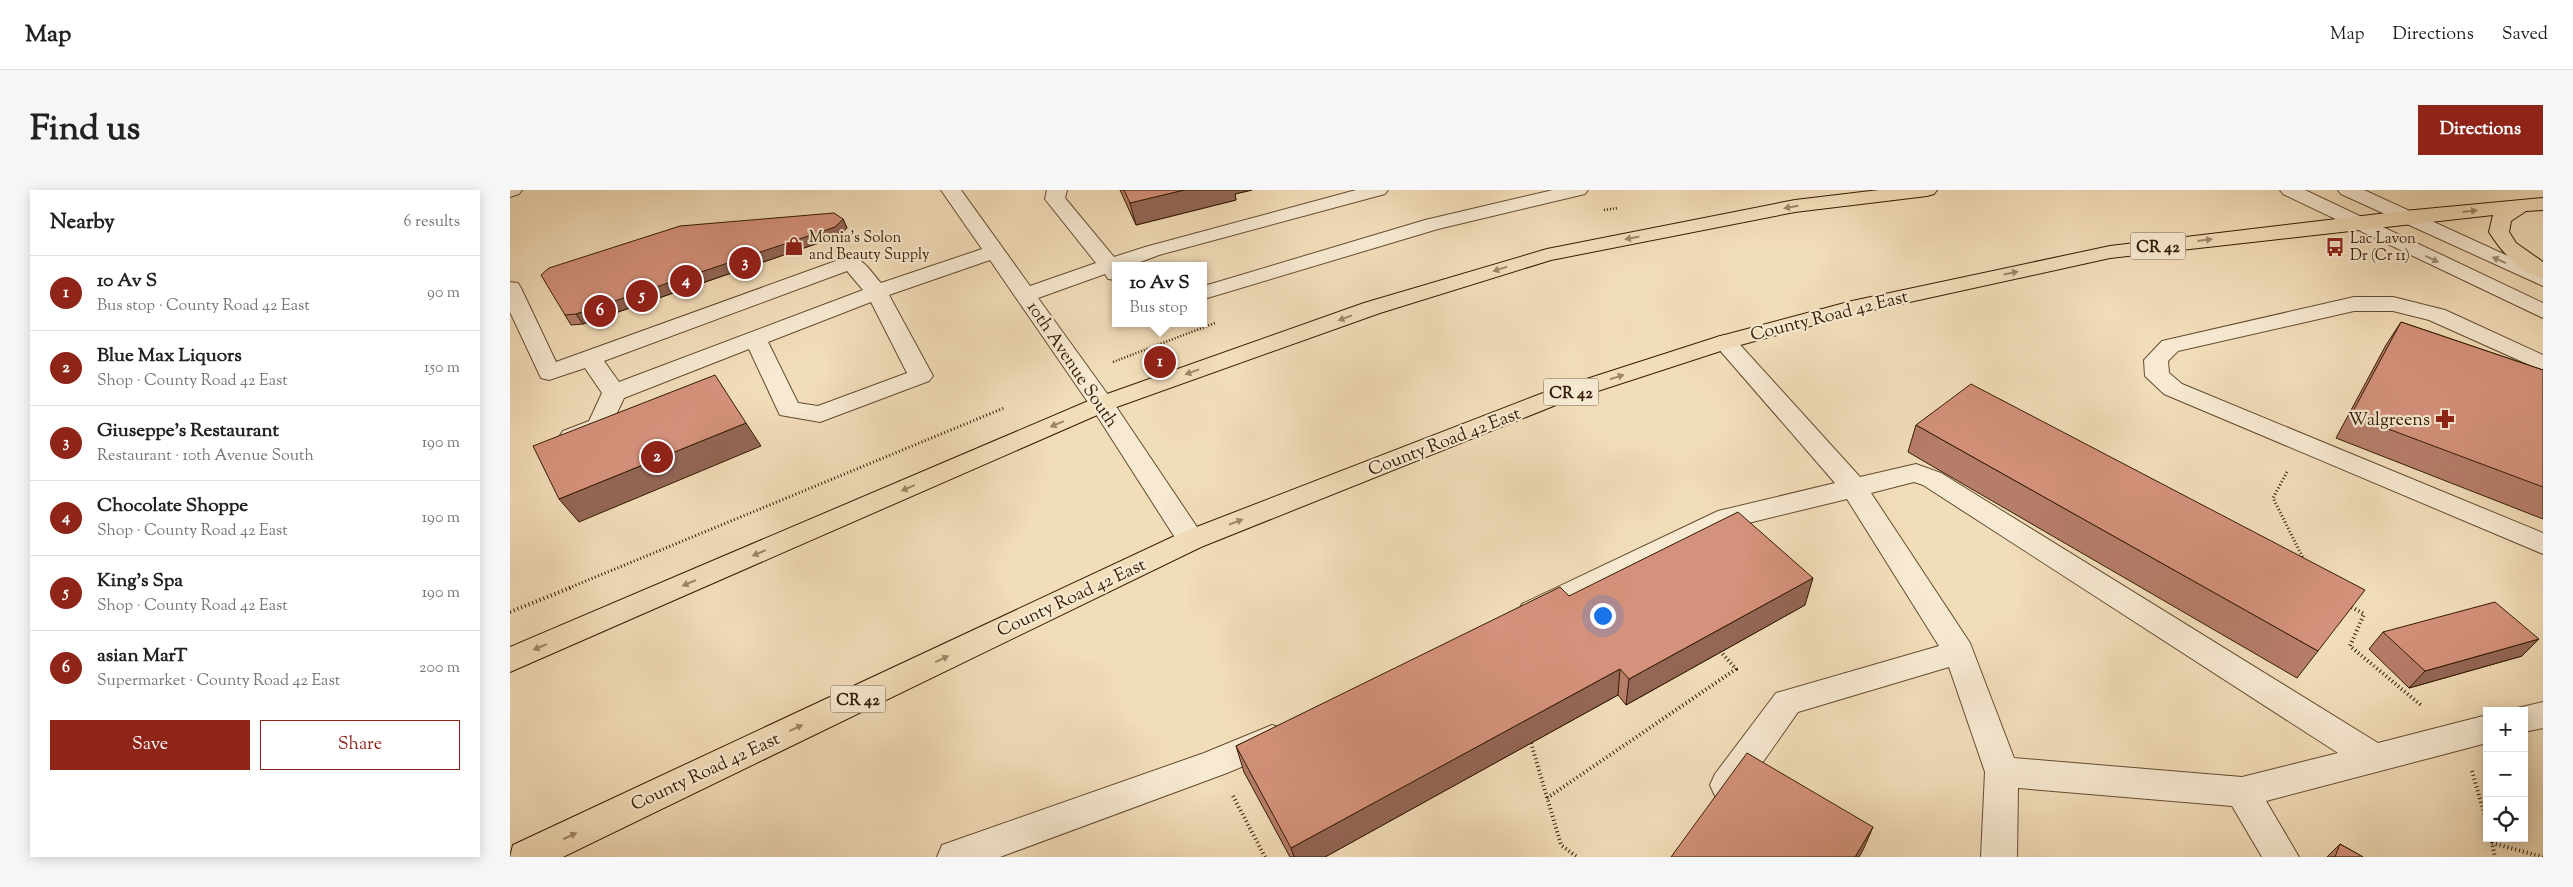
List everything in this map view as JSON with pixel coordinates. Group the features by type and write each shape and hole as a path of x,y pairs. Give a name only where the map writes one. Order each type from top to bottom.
{"highway":[{"path":"510,660 1102,404 1372,308 1547,255 1795,206 1927,190"},
{"name":"County Road 42 East","path":"526,857 1191,540 1552,398 1725,342 1852,308 2110,252 2404,217 2543,204"},
{"path":"2521,206 2501,218 2499,232 2510,247 2543,272"}],"street":[{"name":"10th Avenue South","path":"951,190 996,251 1102,404 1191,540"},
{"path":"1026,295 1112,270 1055,199 1057,190"},
{"path":"1129,262 1152,251 1378,190"},
{"path":"1207,292 1432,224 1578,190"},
{"path":"2290,190 2543,312"},
{"path":"2348,190 2543,280"},
{"path":"551,445 599,426 614,393 877,292 996,251"},
{"path":"510,288 549,373 851,262 877,292 921,376 820,414 789,409 756,339"},
{"path":"2543,364 2437,315 2393,304 2354,304 2170,346 2156,360 2157,376 2173,389 2543,544"},
{"path":"1725,342 1853,487 1959,652 2002,772 1999,857"},
{"path":"590,358 614,393"},
{"path":"1504,626 1728,518 1916,473 1932,479 2374,758"},
{"path":"1708,810 1787,702 1959,652"},
{"path":"2528,719 2543,715"},
{"path":"955,857 1215,763 1298,726"},
{"path":"2002,772 2242,792 2474,732"},
{"path":"2242,792 2281,857"}],"path":[{"path":"2302,443 2273,498 2304,561"},
{"path":"2340,601 2364,614 2350,646 2405,694 2474,732 2483,797"},
{"path":"1547,798 1736,669 1721,652"},
{"path":"1532,743 1561,845 1577,857"},
{"path":"1215,763 1265,857"},
{"path":"2492,842 2495,857"},
{"path":"2495,842 2543,857"}],"building":[{"path":"1124,190 1184,190 1130,203"},
{"path":"834,213 843,219 835,227 576,314 565,315 541,275 549,268 680,226"},
{"name":"Walgreens","path":"2401,322 2543,370 2543,487 2351,415"},
{"path":"715,375 746,423 559,499 533,446"},
{"path":"1971,384 2365,590 2318,651 1916,425"},
{"path":"1738,512 1813,578 1629,679 1620,669 1291,848 1236,746 1560,587 1569,596"},
{"path":"2495,602 2539,639 2425,671 2383,632"},
{"path":"1747,753 1873,827 1855,857 1671,857"},
{"path":"2340,844 2363,857 2335,857"}],"place":[{"name":"Monia's Solon and Beauty Supply","path":"794,246"},
{"name":"Lac Lavon Dr (Cr 11)","path":"2335,247"},
{"name":"Giuseppe's Restaurant","path":"745,263"},
{"name":"Chocolate Shoppe","path":"686,281"},
{"name":"King's Spa","path":"642,296"},
{"name":"asian MarT","path":"600,311"},
{"name":"10 Av S","path":"1160,362"},
{"name":"Walgreens","path":"2445,419"},
{"name":"Blue Max Liquors","path":"657,457"}]}
